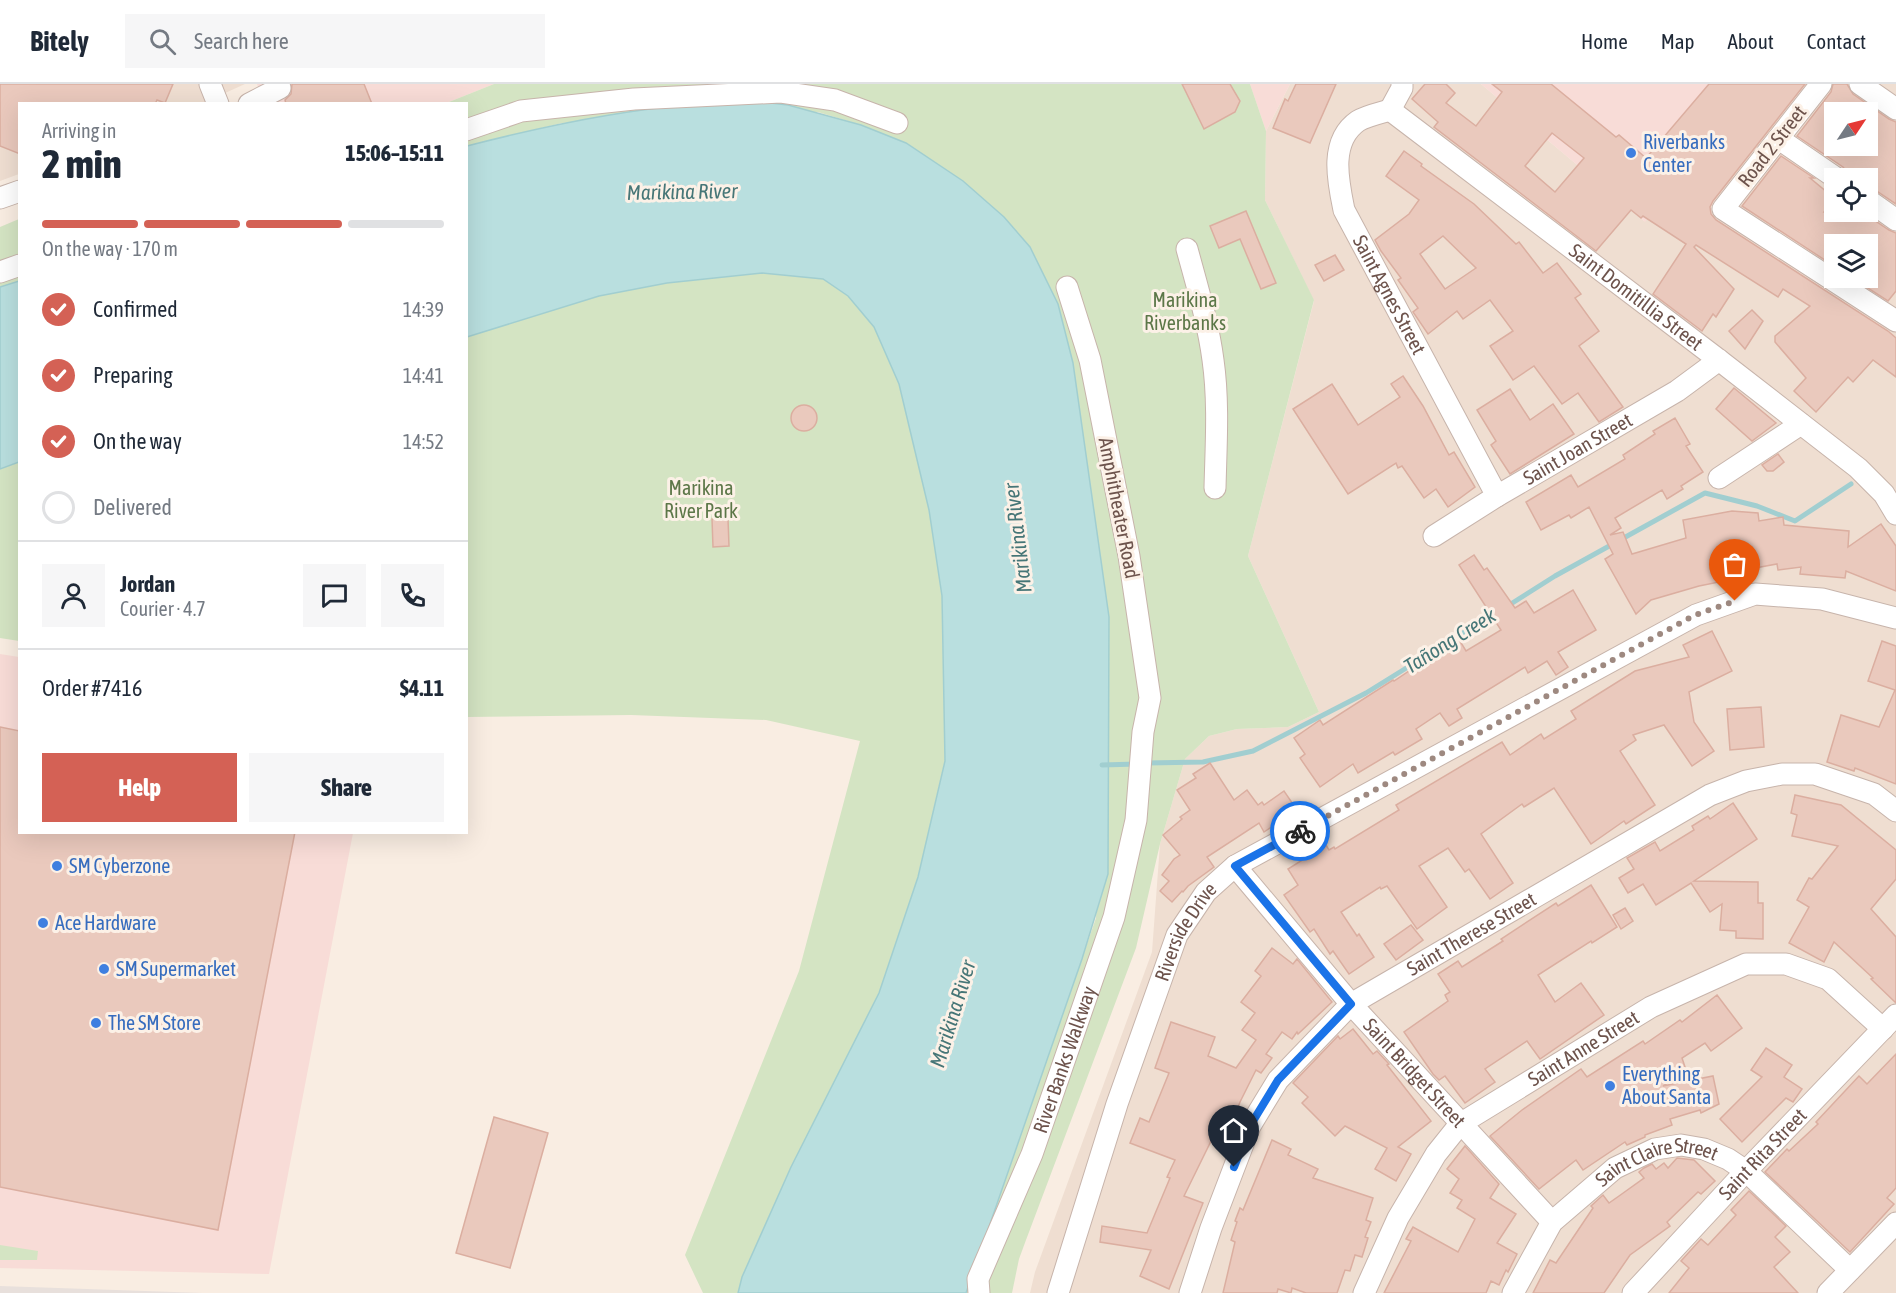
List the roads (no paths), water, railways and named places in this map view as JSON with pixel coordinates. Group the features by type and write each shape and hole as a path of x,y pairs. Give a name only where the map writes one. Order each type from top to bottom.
{"street":[{"path":"210,84 217,102"},
{"path":"1390,110 1402,84"},
{"name":"Road 2 Street","path":"1821,84 1723,209 1896,321"},
{"path":"1860,84 1896,109"},
{"path":"253,102 280,88"},
{"path":"468,129 521,111 664,97 781,92 834,100 897,123"},
{"name":"Saint Domitillia Street","path":"1390,110 1863,472 1884,494 1896,514"},
{"name":"Saint Agnes Street","path":"1390,110 1358,121 1342,139 1337,180 1344,210 1497,496"},
{"path":"1779,139 1824,170"},
{"path":"0,198 18,192"},
{"path":"1878,207 1896,220"},
{"path":"1187,249 1205,314 1214,362 1217,443 1215,489"},
{"path":"0,272 18,266"},
{"name":"Amphitheater Road","path":"1066,287 1090,360 1129,556 1150,698 1143,732 1136,820"},
{"name":"Saint Joan Street","path":"1434,536 1497,496 1677,391 1719,360"},
{"path":"1719,478 1801,424"},
{"name":"Riverside Drive","path":"1058,1293 1117,1104 1177,935 1206,891 1235,866 1695,615 1755,594 1822,599 1896,618"},
{"name":"Saint Therese Street","path":"1190,1293 1211,1228 1250,1126 1278,1080 1351,1004 1710,795 1746,781 1782,774 1815,774 1874,795 1896,811"},
{"name":"River Banks Walkway","path":"979,1293 978,1280 1032,1154 1114,916 1136,820"},
{"name":"Saint Bridget Street","path":"1235,866 1351,1004 1552,1222"},
{"name":"Saint Anne Street","path":"1364,1293 1398,1218 1436,1154 1460,1124 1651,1007 1746,964 1786,964 1828,980 1889,1022"},
{"name":"Saint Rita Street","path":"1633,1293 1889,1022"},
{"name":"Saint Claire Street","path":"1513,1293 1552,1222 1615,1168 1655,1149 1681,1145 1704,1149 1728,1159 1746,1171 1850,1270"},
{"path":"1828,1293 1896,1223"}],"water":[{"name":"Marikina River","path":"752,101 788,105 861,125 906,143 963,181 1004,217 1030,247 1058,304 1073,363 1109,617 1108,874 1082,959 966,1293 738,1293 742,1277 791,1167 879,993 918,877 945,761 942,596 929,510 899,384 874,327 848,296 823,279 762,273 667,283 599,296 468,337 468,146 608,115"},
{"path":"18,281 18,462 0,469 0,287"}],"waterway":[{"name":"Tañong Creek","path":"1506,607 1555,576 1705,493 1757,506 1795,521 1851,484"},
{"name":"Tañong Creek","path":"1147,763 1203,762 1253,751 1366,693 1495,613"},
{"name":"Tañong Creek","path":"1102,765 1137,764"}],"place":[{"name":"Riverbanks Center","path":"1631,153"},
{"name":"SM Cyberzone","path":"57,866"},
{"name":"Ace Hardware","path":"43,923"},
{"name":"SM Supermarket","path":"104,969"},
{"name":"The SM Store","path":"96,1023"},
{"name":"Everything About Santa","path":"1610,1086"}],"park label":[{"name":"Marikina Riverbanks","path":"1185,312"},
{"name":"Marikina River Park","path":"701,500"}]}
